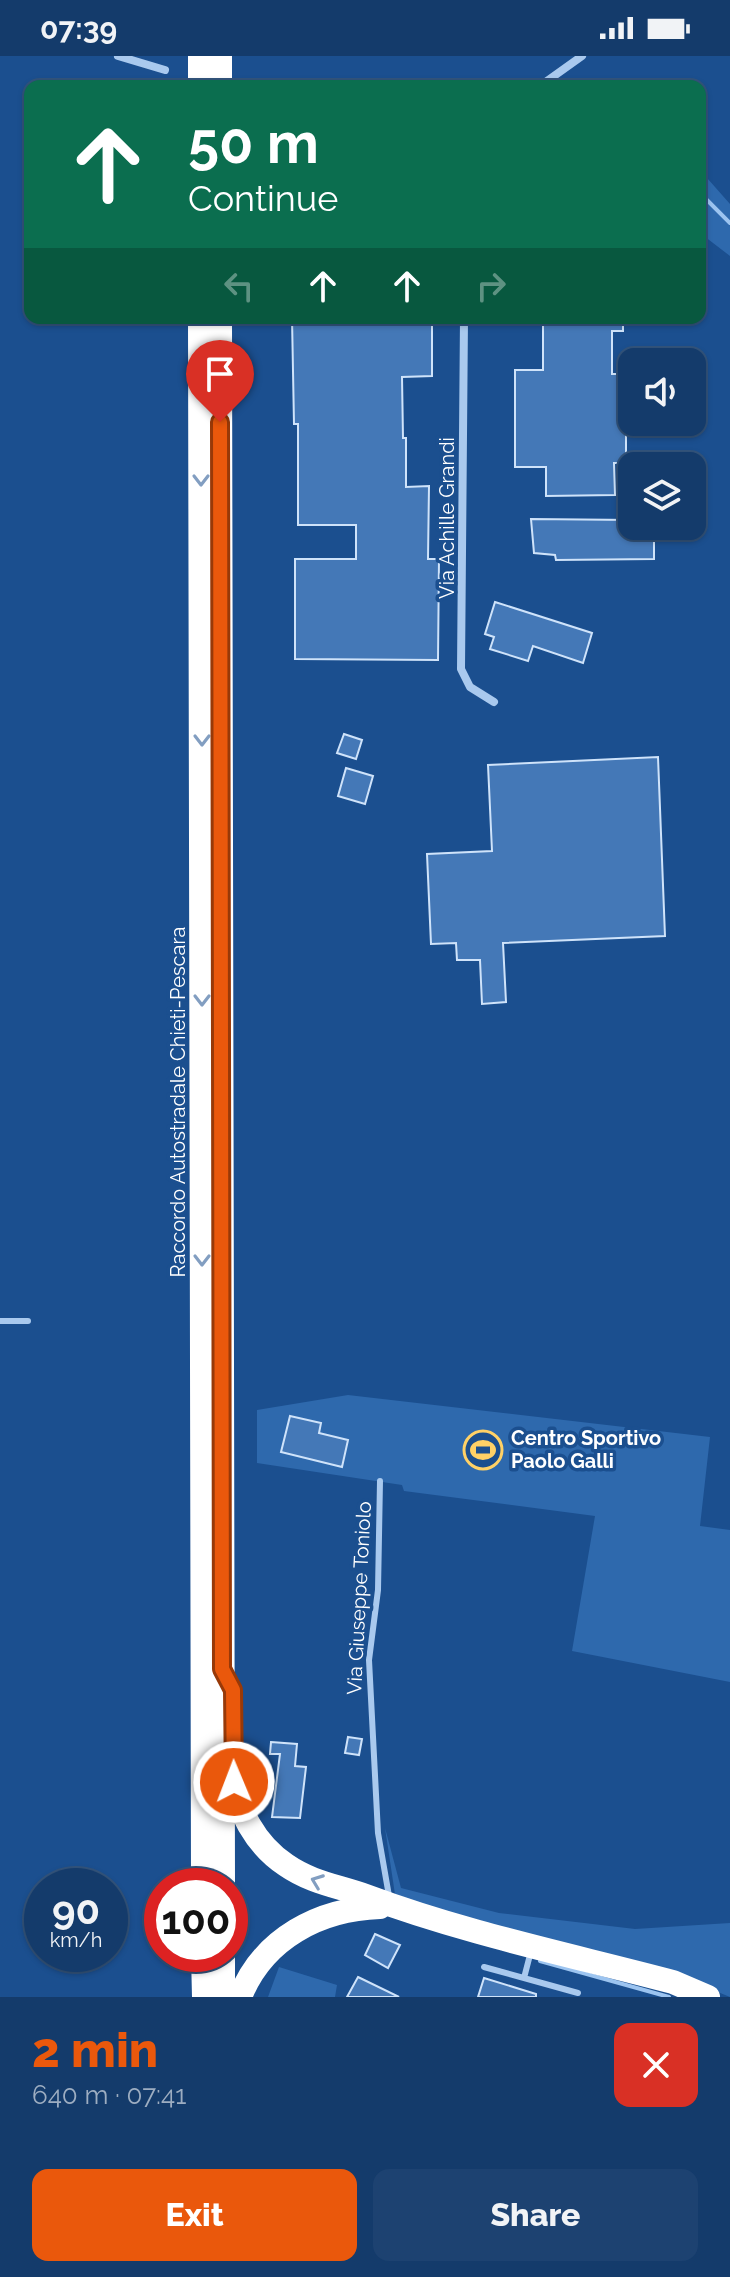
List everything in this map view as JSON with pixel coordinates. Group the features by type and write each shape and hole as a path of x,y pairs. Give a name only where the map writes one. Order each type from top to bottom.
{"highway":[{"path":"200,56 200,80"},
{"path":"220,56 220,80"},
{"name":"Raccordo Autostradale Chieti-Pescara","path":"200,324 203,1868"},
{"path":"220,324 223,1868"},
{"path":"222,1669 233,1690 234,1782 252,1829 275,1856 311,1880 391,1906 673,1982 708,1997"},
{"path":"240,1997 261,1962 288,1936 314,1920 338,1911 391,1906"},
{"path":"203,1972 204,1997"},
{"path":"223,1972 223,1997"}],"street":[{"path":"118,56 165,70"},
{"path":"548,80 582,56"},
{"name":"Via Achille Grandi","path":"464,324 461,669 470,687 494,702"}],"lane":[{"path":"0,1321 28,1321"},
{"name":"Via Giuseppe Toniolo","path":"380,1481 378,1590 369,1660 378,1833 391,1906"},
{"path":"264,1972 288,1936"},
{"path":"524,1978 533,1944"},
{"path":"484,1967 578,1993"}],"shaded area":[{"path":"706,177 730,204 730,256 706,238"},
{"name":"Centro Sportivo Paolo Galli","path":"348,1395 710,1437 700,1526 730,1530 730,1682 572,1651 595,1516 404,1491 402,1485 257,1463 257,1410"},
{"path":"385,1828 401,1888 499,1913 635,1929 730,1923 730,1997 662,1969 396,1901"},
{"path":"279,1967 337,1985 335,1997 268,1997"}],"building":[{"path":"292,324 432,324 432,376 402,377 403,438 406,438 406,487 429,486 428,559 439,559 438,660 295,659 295,559 356,559 356,525 298,525 298,424 294,424"},
{"path":"543,324 623,324 623,331 612,331 612,374 618,374 618,436 626,436 626,452 618,452 618,463 614,463 615,495 546,496 546,467 515,467 515,370 543,370"},
{"path":"531,519 618,520 618,540 654,540 654,559 556,560 555,555 534,553"},
{"path":"495,602 592,633 583,663 533,646 528,661 490,649 494,637 485,634"},
{"path":"344,734 362,740 356,759 337,753"},
{"path":"658,757 665,936 503,943 506,1002 482,1004 480,960 457,960 456,943 431,944 427,854 492,851 488,765"},
{"path":"346,768 373,776 365,804 338,796"},
{"path":"290,1416 321,1423 319,1433 348,1440 342,1467 281,1452"},
{"path":"348,1737 362,1739 359,1755 345,1753"},
{"path":"271,1742 297,1744 295,1766 306,1767 300,1818 272,1817 280,1754 270,1754"},
{"path":"375,1934 400,1945 388,1968 365,1955"},
{"path":"358,1977 399,1997 347,1997"},
{"path":"484,1978 536,1994 536,1997 478,1997"}],"waterway":[{"path":"706,199 730,223"},
{"path":"540,1961 669,1997"}],"place":[{"name":"Centro Sportivo Paolo Galli","path":"483,1450"}],"route":[{"path":"220,422 222,1669 233,1690 234,1782"}]}
